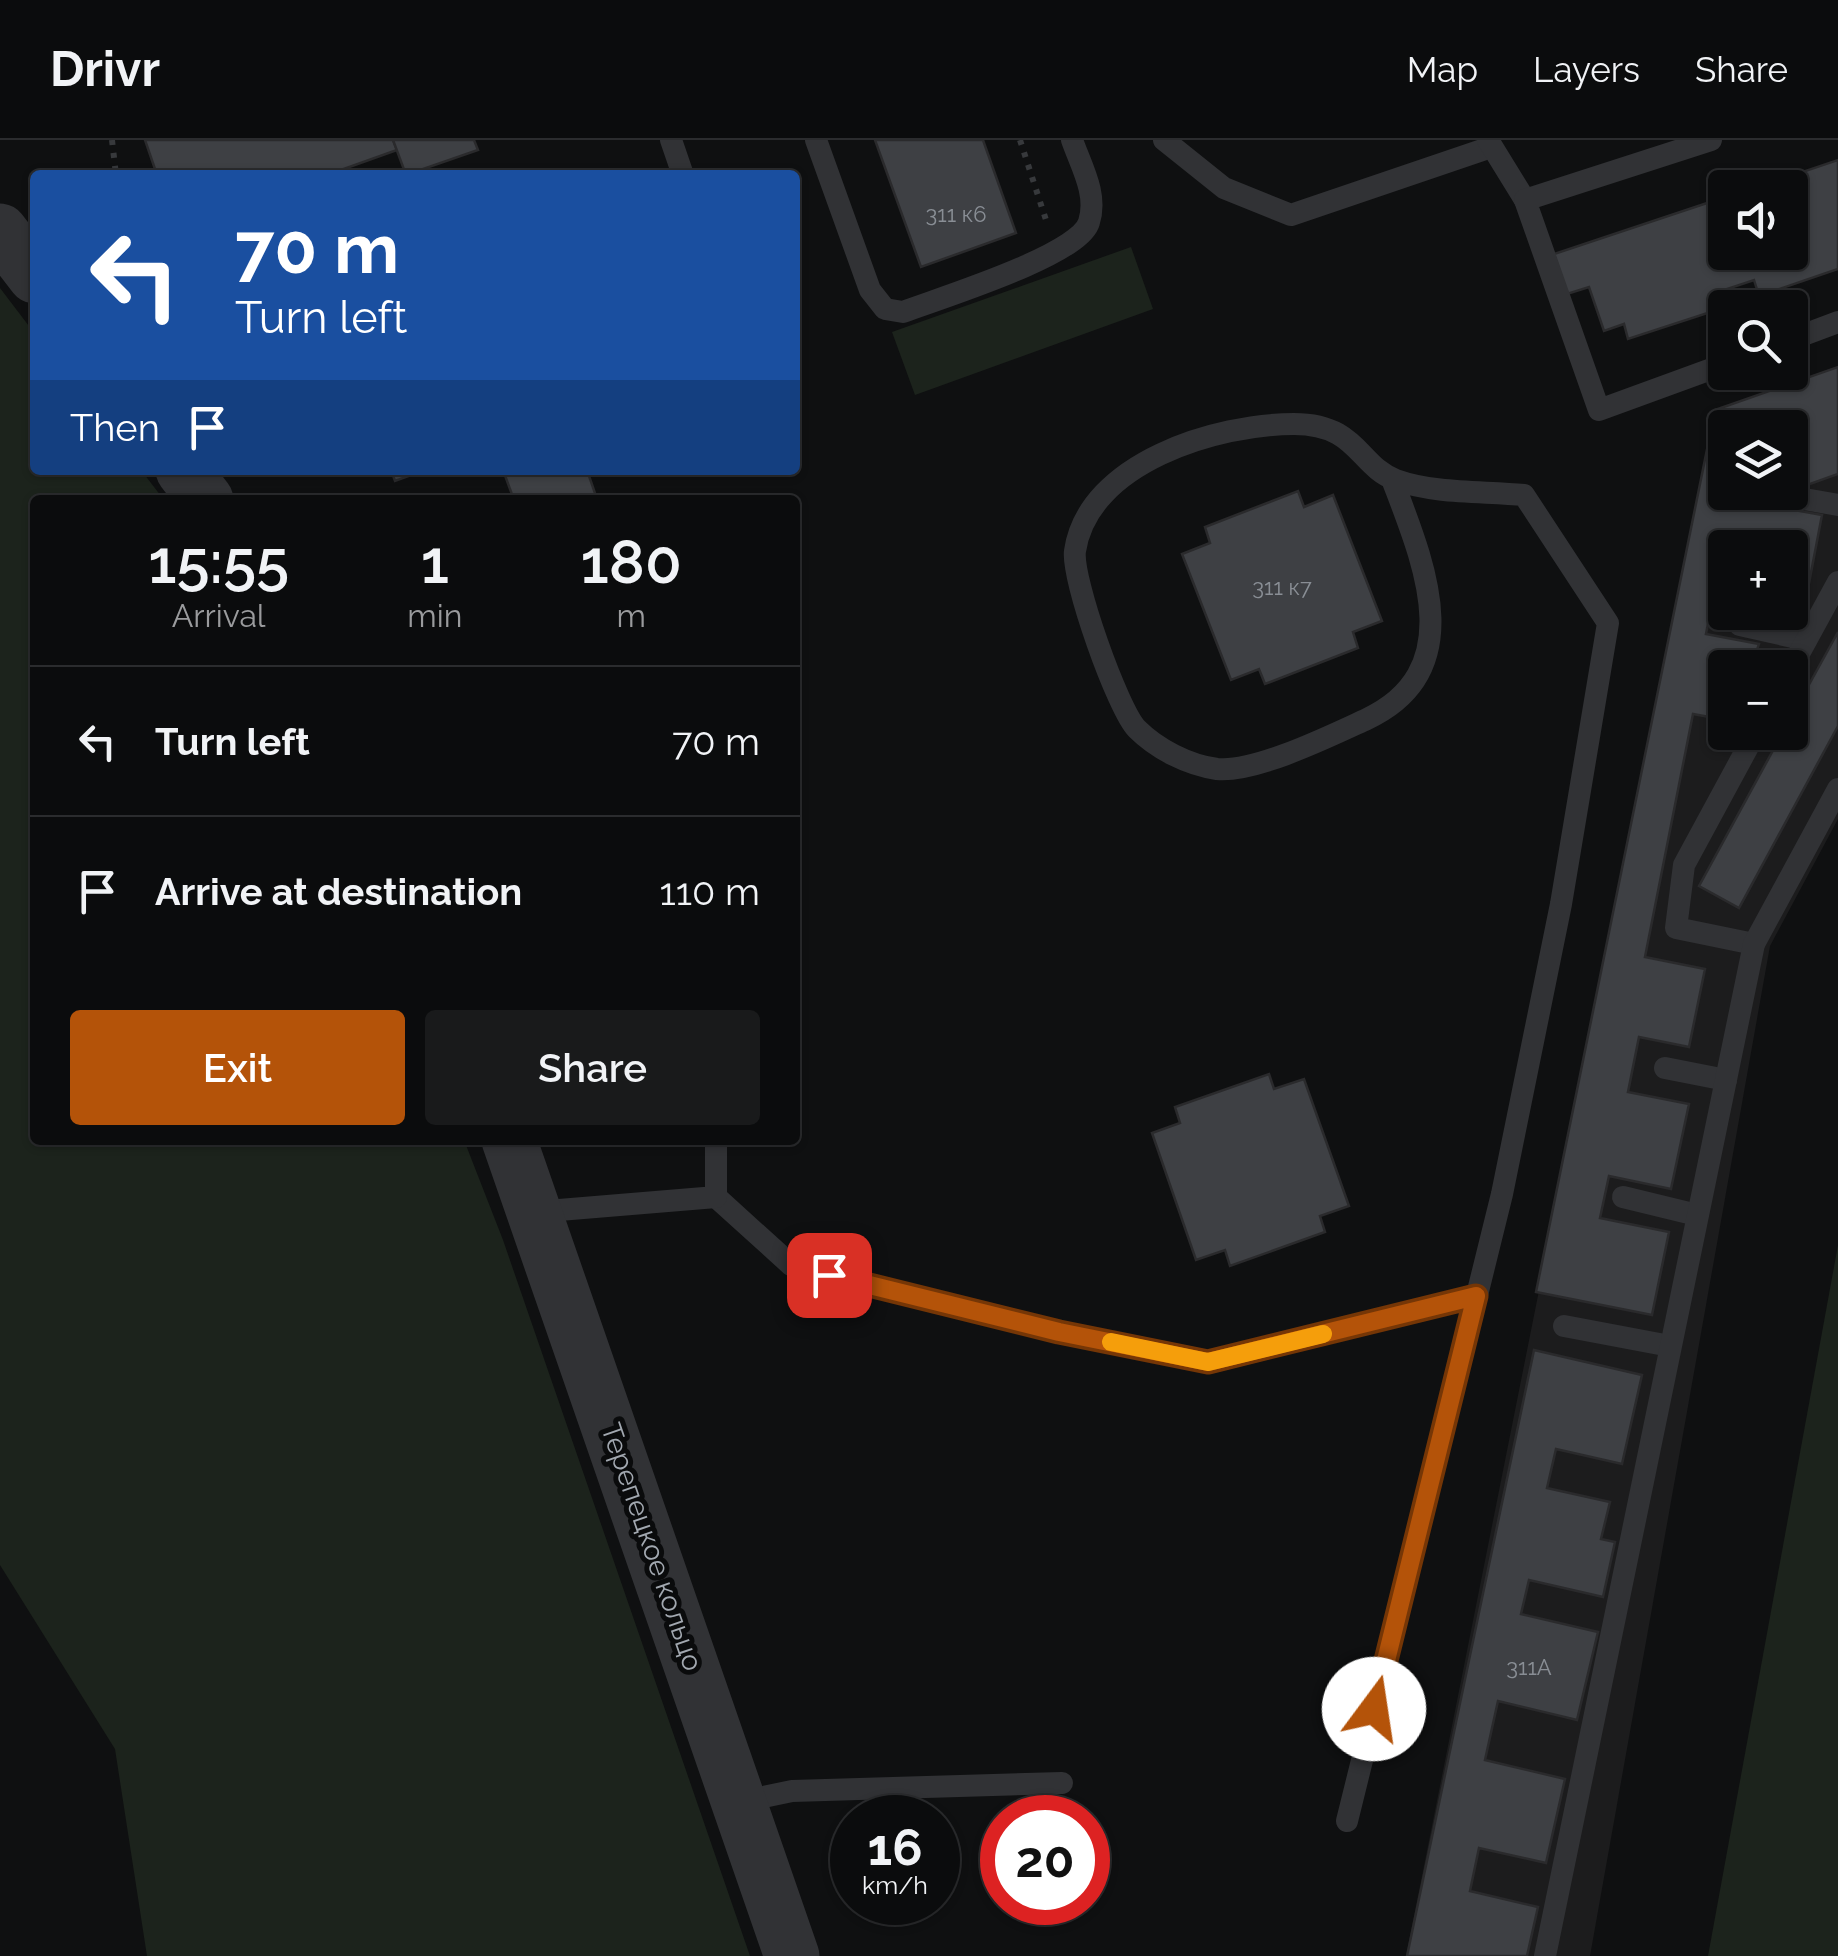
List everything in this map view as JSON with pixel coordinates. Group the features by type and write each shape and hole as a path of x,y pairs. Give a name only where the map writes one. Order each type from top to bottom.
{"street":[{"path":"0,230 30,269"},
{"name":"Терепецкое кольцо","path":"511,1145 792,1956"}],"lane":[{"path":"671,140 681,170"},
{"path":"816,140 870,290 885,310 904,312 1066,250 1089,226 1093,197 1072,140"},
{"path":"1164,140 1224,188 1291,215 1490,143 1525,200 1599,410 1708,370"},
{"path":"1525,200 1711,140"},
{"path":"1808,333 1838,322"},
{"path":"1346,1821 1476,1296 1561,904 1608,623 1524,495 1392,480 1345,435 1299,424 1230,427 1150,458 1092,507 1074,553 1093,636 1134,727 1177,758 1220,769 1302,750 1391,708 1425,664 1433,617 1419,549 1392,480"},
{"path":"1808,500 1838,505"},
{"path":"1801,650 1838,582"},
{"path":"1762,630 1806,640"},
{"path":"1746,750 1684,865 1676,928 1754,944"},
{"path":"1545,1956 1754,944 1838,789"},
{"path":"1665,1068 1726,1080"},
{"path":"716,1145 716,1197"},
{"path":"535,1212 716,1197 791,1266 1059,1332 1208,1362 1476,1296"},
{"path":"1623,1197 1697,1215"},
{"path":"1564,1326 1670,1346"},
{"path":"740,1802 792,1792 1062,1783"}],"path":[{"path":"112,140 115,170"},
{"path":"1020,140 1045,210 1046,224 1034,234"}],"shaded area":[{"path":"1131,247 1153,309 915,395 892,332"},
{"path":"0,288 30,327 30,475 145,475 160,495 30,495 30,1145 466,1145 503,1240 750,1956 147,1956 115,1749 0,1565"},
{"path":"1838,366 1838,819 1770,946 1590,1956 1406,1956 1708,445 1708,510 1808,510 1808,410 1715,410 1771,390 1808,390 1808,377"},
{"path":"1838,1245 1838,1956 1708,1956"}],"building":[{"path":"145,140 393,140 397,150 341,170 155,170"},
{"path":"393,140 474,140 478,150 420,170 404,170"},
{"path":"875,140 983,140 1016,233 921,267"},
{"path":"1838,160 1838,269 1777,290 1757,290 1754,280 1724,290 1708,290 1708,313 1628,339 1624,324 1604,331 1589,287 1567,294 1554,254 1708,203 1708,270 1808,270 1808,170"},
{"path":"1838,367 1838,474 1808,485 1808,410 1715,410 1772,390 1808,390 1808,377"},
{"path":"1708,444 1708,510 1794,510 1822,515 1808,588 1808,530 1708,530 1706,634 1759,644 1757,650 1708,650 1708,717 1693,714 1645,957 1705,969 1689,1047 1639,1037 1628,1092 1689,1104 1671,1189 1609,1176 1600,1218 1669,1232 1652,1315 1536,1292"},
{"path":"505,475 589,475 596,495 512,495"},
{"path":"1298,491 1304,507 1333,495 1382,621 1353,632 1358,648 1265,684 1259,669 1231,680 1182,554 1210,543 1205,527"},
{"path":"1838,632 1838,726 1739,908 1699,886 1773,750 1808,750 1808,686"},
{"path":"1269,1074 1274,1089 1304,1079 1349,1206 1320,1216 1325,1232 1230,1266 1225,1250 1196,1260 1152,1133 1180,1123 1175,1107"},
{"path":"1534,1350 1642,1375 1622,1464 1556,1449 1547,1488 1610,1502 1601,1539 1615,1542 1603,1597 1529,1580 1521,1614 1598,1632 1577,1720 1498,1701 1485,1760 1565,1779 1546,1863 1479,1848 1470,1891 1538,1907 1527,1956 1407,1956"}],"slow traffic":[{"path":"1111,1342 1208,1362 1323,1334"}],"route":[{"path":"829,1275 1059,1332 1208,1362 1476,1296 1374,1709"}]}
